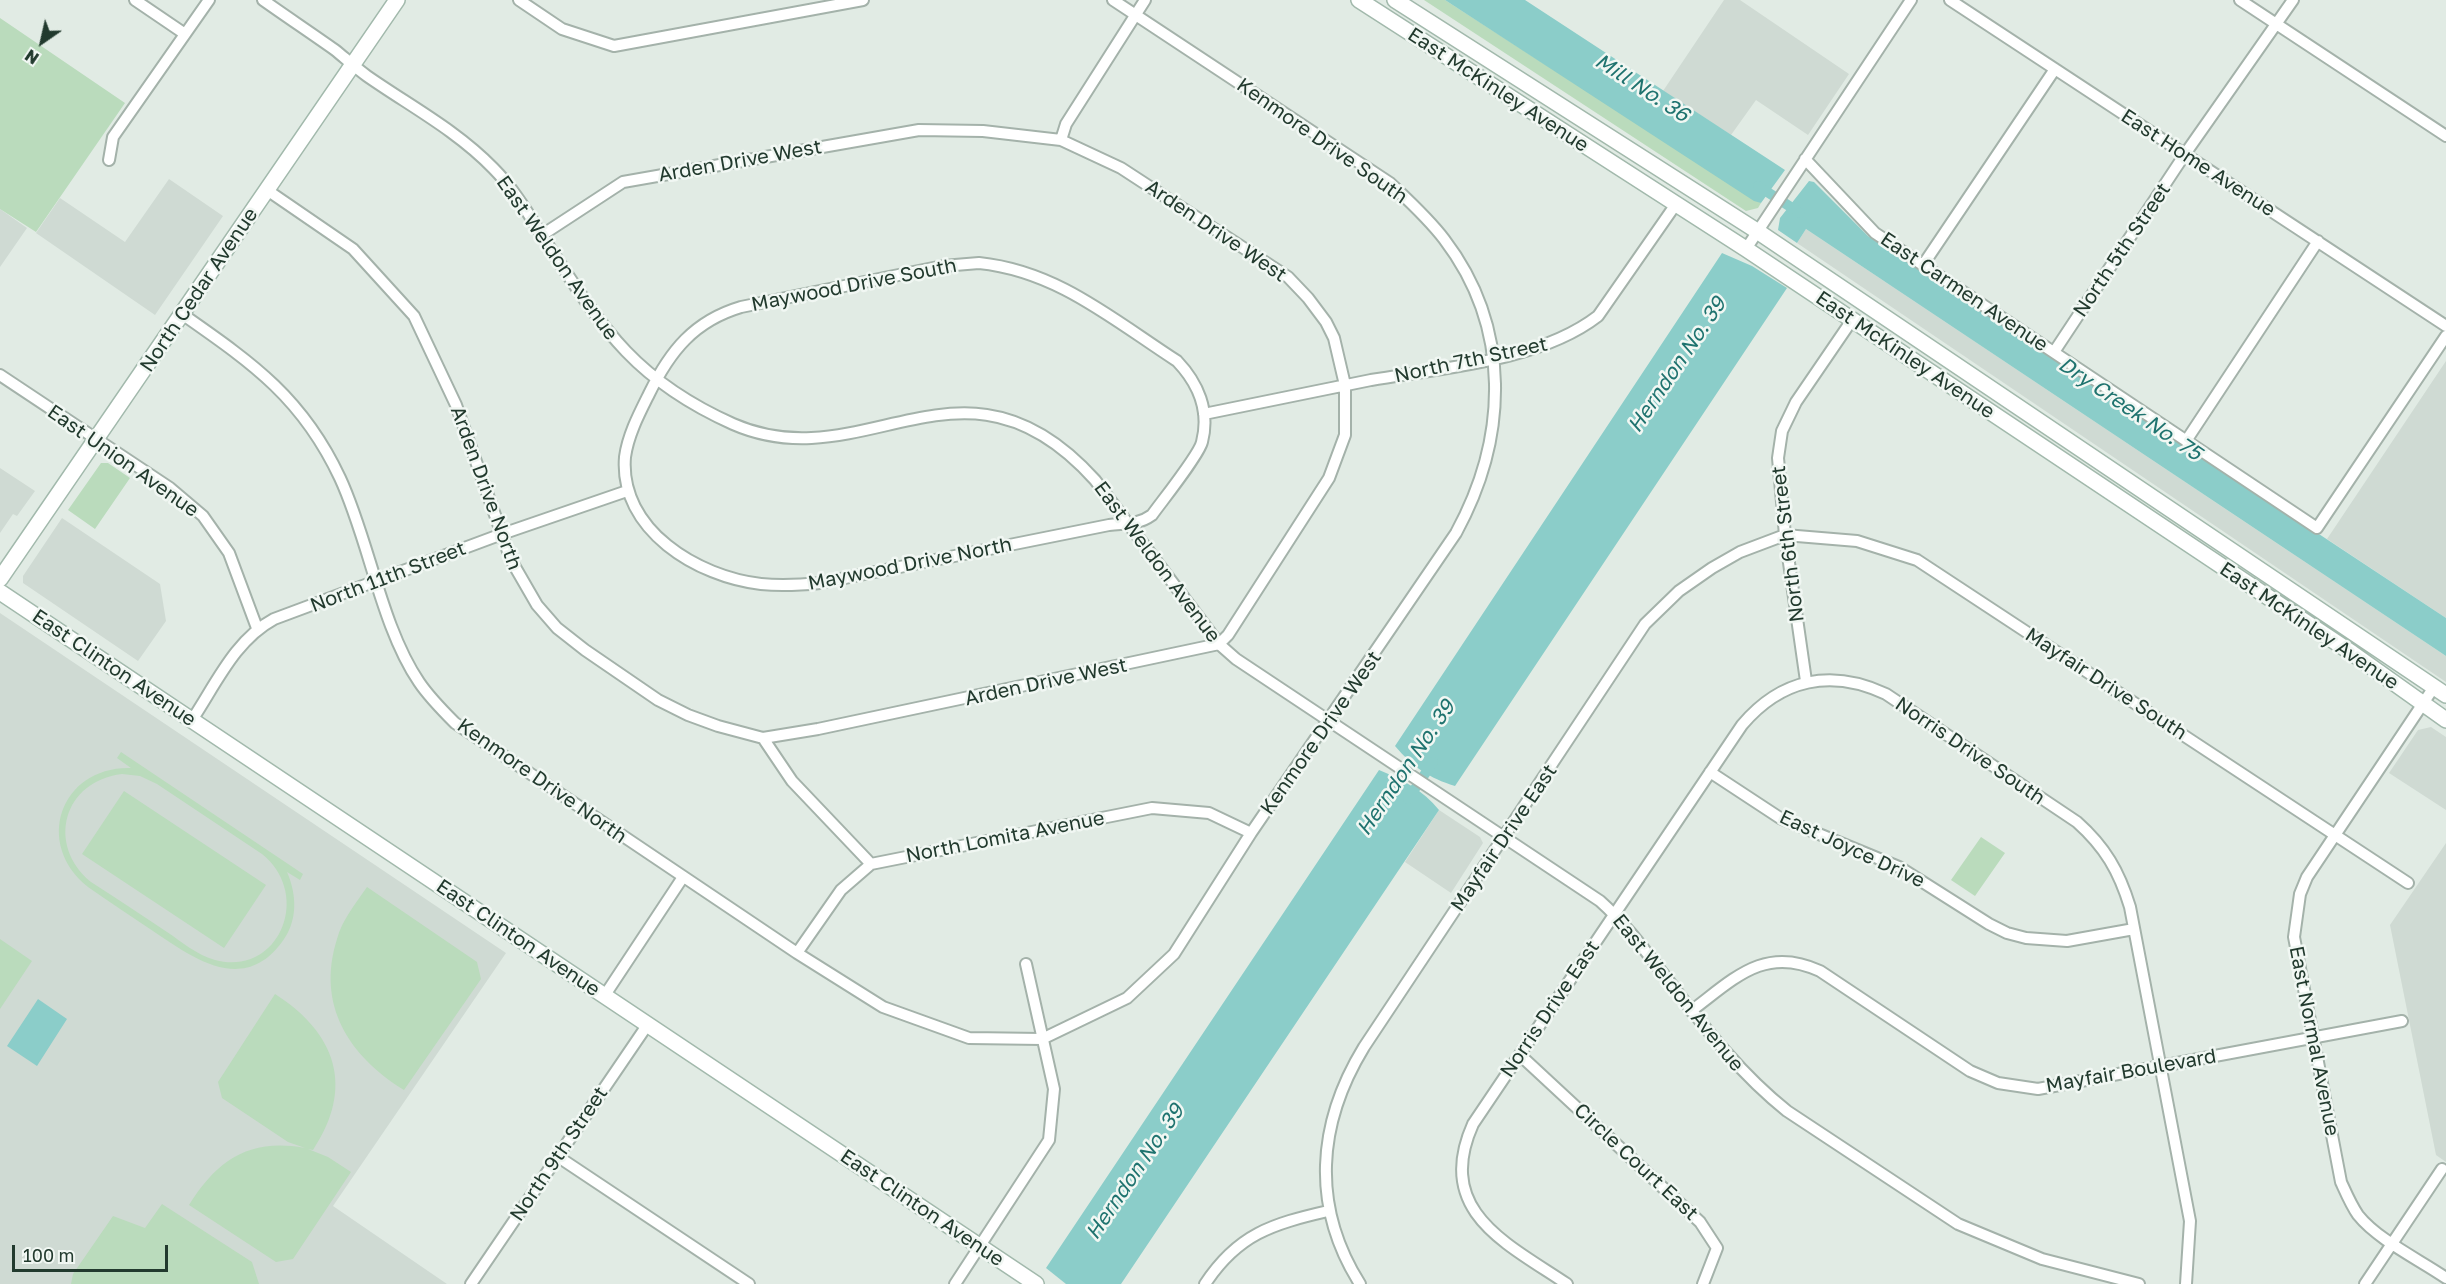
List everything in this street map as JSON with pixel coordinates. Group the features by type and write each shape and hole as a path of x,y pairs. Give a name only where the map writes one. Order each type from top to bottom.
{"main road":[{"name":"North Cedar Avenue","path":"0,579 397,0"},
{"name":"East McKinley Avenue","path":"1359,0 1746,249 2446,720"},
{"name":"East McKinley Avenue","path":"1395,0 1757,231 2440,691"},
{"path":"1518,104 1552,115 1595,141 1602,142 1611,138"},
{"path":"1852,320 1857,317 1870,318 1938,363 1975,377"},
{"name":"East Clinton Avenue","path":"0,592 1036,1284"}],"street":[{"path":"135,0 185,34"},
{"path":"109,160 113,137 209,0"},
{"name":"East Weldon Avenue","path":"263,0 472,148 513,191 596,319 615,343 656,380 688,402 735,425 764,435 786,438 830,435 952,413 999,417 1025,425 1055,442 1076,459 1219,644 1236,659 1600,901 1614,914 1728,1056 1764,1093 1808,1126 1934,1210 2013,1249 2139,1284"},
{"path":"519,0 562,29 614,46 863,0"},
{"name":"Kenmore Drive South","path":"1113,0 1390,183 1420,210 1461,264 1475,292 1495,358"},
{"path":"1061,140 1066,124 1145,0"},
{"path":"1746,249 1911,0"},
{"name":"East Home Avenue","path":"1950,0 2446,326"},
{"path":"2240,0 2446,136"},
{"name":"North 5th Street","path":"2054,352 2186,154 2293,0"},
{"path":"1923,265 2055,69"},
{"name":"Arden Drive West","path":"542,235 623,182 919,130 983,131 1061,140 1121,168 1288,277 1326,322 1336,347 1346,385 1345,435 1329,478 1228,635 1219,644 818,729 763,738"},
{"name":"East Carmen Avenue","path":"1805,159 1875,233 2317,528 2446,336"},
{"name":"Arden Drive North","path":"267,190 353,249 414,316 456,405 522,584 557,628 658,700 688,715 718,726 763,738"},
{"name":"North 7th Street","path":"1204,414 1495,358 1560,341 1580,330 1598,316 1676,204"},
{"path":"2186,441 2318,241"},
{"name":"Maywood Drive South","path":"656,380 671,353 682,341 706,321 723,312 943,266 979,263 1023,270 1048,279 1177,361 1196,386 1202,400 1204,414"},
{"name":"Kenmore Drive North","path":"182,314 254,364 301,414 340,480 403,652 418,681 455,723 683,877 883,1006 969,1038 1042,1039"},
{"name":"North 6th Street","path":"1806,681 1785,535 1778,458 1782,430 1796,402 1852,320"},
{"name":"Kenmore Drive West","path":"1042,1039 1127,998 1174,954 1251,833 1330,721 1469,509 1490,449 1495,415 1495,358"},
{"name":"East Union Avenue","path":"0,375 170,488 203,516 229,553 257,628"},
{"name":"Maywood Drive North","path":"656,380 629,439 626,457 627,491 651,531 674,550 728,577 760,584 791,586 820,584 1110,525 1129,525"},
{"path":"1129,525 1142,522 1152,515 1202,443 1204,414"},
{"name":"North 11th Street","path":"192,720 244,641 257,628 274,619 502,534 627,491"},
{"name":"Mayfair Drive South","path":"1785,535 1857,541 1917,560 2408,883"},
{"name":"Mayfair Drive East","path":"1328,1211 1327,1153 1330,1130 1344,1083 1364,1047 1646,624 1679,591 1712,568 1740,552 1785,535"},
{"name":"Norris Drive East","path":"1567,1284 1491,1233 1473,1212 1463,1182 1465,1146 1473,1124 1754,710 1770,698 1806,681"},
{"name":"Norris Drive South","path":"1806,681 1851,682 1886,694 2077,822 2093,837 2114,864 2123,886 2134,929 2190,1221 2186,1284"},
{"name":"East Normal Avenue","path":"2440,691 2423,704 2334,834 2307,877 2295,916 2296,952 2341,1182 2359,1216 2393,1243 2446,1278"},
{"path":"763,738 792,781 871,864"},
{"name":"East Joyce Drive","path":"1710,772 1780,818 1899,867 2007,933 2026,938 2067,940 2134,929"},
{"name":"North Lomita Avenue","path":"797,952 841,890 871,864 1152,808 1209,813 1251,833"},
{"path":"605,995 683,877"},
{"name":"Mayfair Boulevard","path":"1691,1011 1747,970 1764,963 1790,962 1820,971 1958,1064 1998,1083 2013,1087 2050,1088 2313,1036 2402,1021"},
{"path":"955,1284 1049,1140 1054,1089 1026,963"},
{"name":"North 9th Street","path":"471,1284 648,1023"},
{"name":"Circle Court East","path":"1520,1055 1700,1222 1717,1248 1703,1284"},
{"path":"557,1156 749,1284"},
{"path":"2365,1284 2442,1169"},
{"path":"1205,1284 1232,1251 1259,1231 1276,1224 1328,1211 1360,1284"}],"shaded area":[{"path":"1724,0 1740,0 1849,74 1808,135 1756,100 1731,135 1663,91"},
{"path":"169,179 223,216 155,315 36,233 60,198 125,242"},
{"path":"0,209 27,228 0,267"},
{"path":"1806,229 2446,656 2446,682 1797,243"},
{"path":"2446,361 2446,618 2327,539"},
{"path":"0,468 35,491 17,516 13,514 0,533"},
{"path":"62,518 160,584 166,621 138,661 23,583 23,576"},
{"path":"0,613 506,953 333,1206 447,1284 0,1284"},
{"path":"2431,727 2446,737 2446,810 2389,773 2418,730"},
{"path":"1439,810 1480,837 1483,843 1451,893 1405,862"},
{"path":"2446,843 2446,1162 2436,1155 2390,925"}],"green space":[{"path":"1424,0 1445,0 1761,203 1758,208 1746,211"},
{"path":"0,18 125,103 36,232 0,209"},
{"path":"101,463 108,463 130,478 95,529 68,510"},
{"path":"121,752 303,874 300,880 287,872 293,890 293,917 282,942 267,958 251,966 235,969 201,960 185,952 96,893 71,869 62,850 59,829 63,810 72,793 87,780 107,771 131,768 117,758","holes":["122,774 140,776 157,784 262,854 277,871 285,890 286,910 282,929 271,945 257,956 237,962 215,960 202,955 91,882 77,867 69,850 65,833 67,817 74,801 86,789 102,779"]},
{"path":"124,791 266,885 224,948 82,854"},
{"path":"1981,837 2005,853 1975,896 1951,880"},
{"path":"367,887 477,962 481,979 404,1090 367,1061 353,1045 334,1007 331,986 332,963 337,939 346,918"},
{"path":"0,939 32,961 0,1009"},
{"path":"275,994 296,1009 313,1026 325,1044 333,1063 336,1083 333,1105 326,1127 313,1150 308,1149 328,1157 351,1172 293,1259 276,1262 189,1205 212,1175 237,1156 268,1146 305,1148 288,1142 222,1098 218,1082"},
{"path":"162,1204 252,1262 259,1284 71,1284 73,1274 113,1216 145,1228"}],"water":[{"path":"1445,0 1525,0 1785,170 1761,203 1754,201"},
{"path":"1809,181 1814,182 1868,236 2446,618 2446,656 1806,229 1797,243 1778,230 1780,218"},
{"path":"1722,253 1752,266 1787,288 1455,786 1429,775 1415,766 1395,746"},
{"path":"1379,770 1412,786 1439,810 1121,1284 1066,1284 1046,1268"},
{"path":"38,999 67,1019 37,1066 7,1046"}],"waterway":[{"name":"Mill No. 36","path":"1758,186 1800,213"},
{"name":"Herndon No. 39","path":"1408,799 1433,762"}],"water label":[{"name":"Dry Creek No. 75","path":"2130,409"}]}
